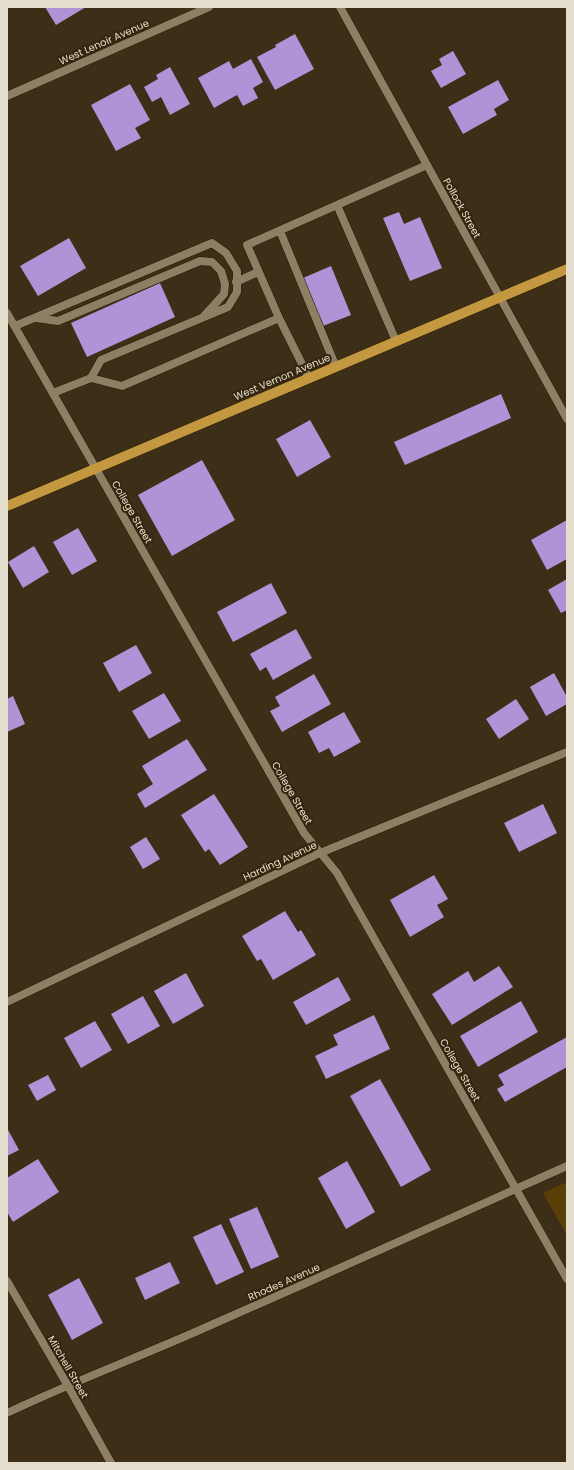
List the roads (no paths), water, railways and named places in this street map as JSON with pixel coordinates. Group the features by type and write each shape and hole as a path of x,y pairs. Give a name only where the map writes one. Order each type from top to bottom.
{"main road":[{"name":"West Vernon Avenue","path":"7,506 567,269"}],"street":[{"name":"West Lenoir Avenue","path":"7,96 209,7"},
{"name":"Pollock Street","path":"340,7 567,420"},
{"path":"309,378 279,318 247,245 427,165"},
{"path":"336,205 396,341"},
{"path":"280,231 336,367"},
{"path":"15,326 212,244 226,253 237,271 236,292 228,307 102,360 91,378 53,394"},
{"path":"35,318 58,321 200,261 212,262 221,271 225,284 224,294 202,318"},
{"path":"236,282 258,272"},
{"name":"College Street","path":"7,313 304,833 337,873 567,1279"},
{"path":"91,378 122,386 279,318"},
{"name":"Harding Avenue","path":"7,1002 320,853 567,752"},
{"name":"Rhodes Avenue","path":"7,1413 46,1394 130,1360 567,1166"},
{"name":"Mitchell Street","path":"7,1281 111,1463"}]}
